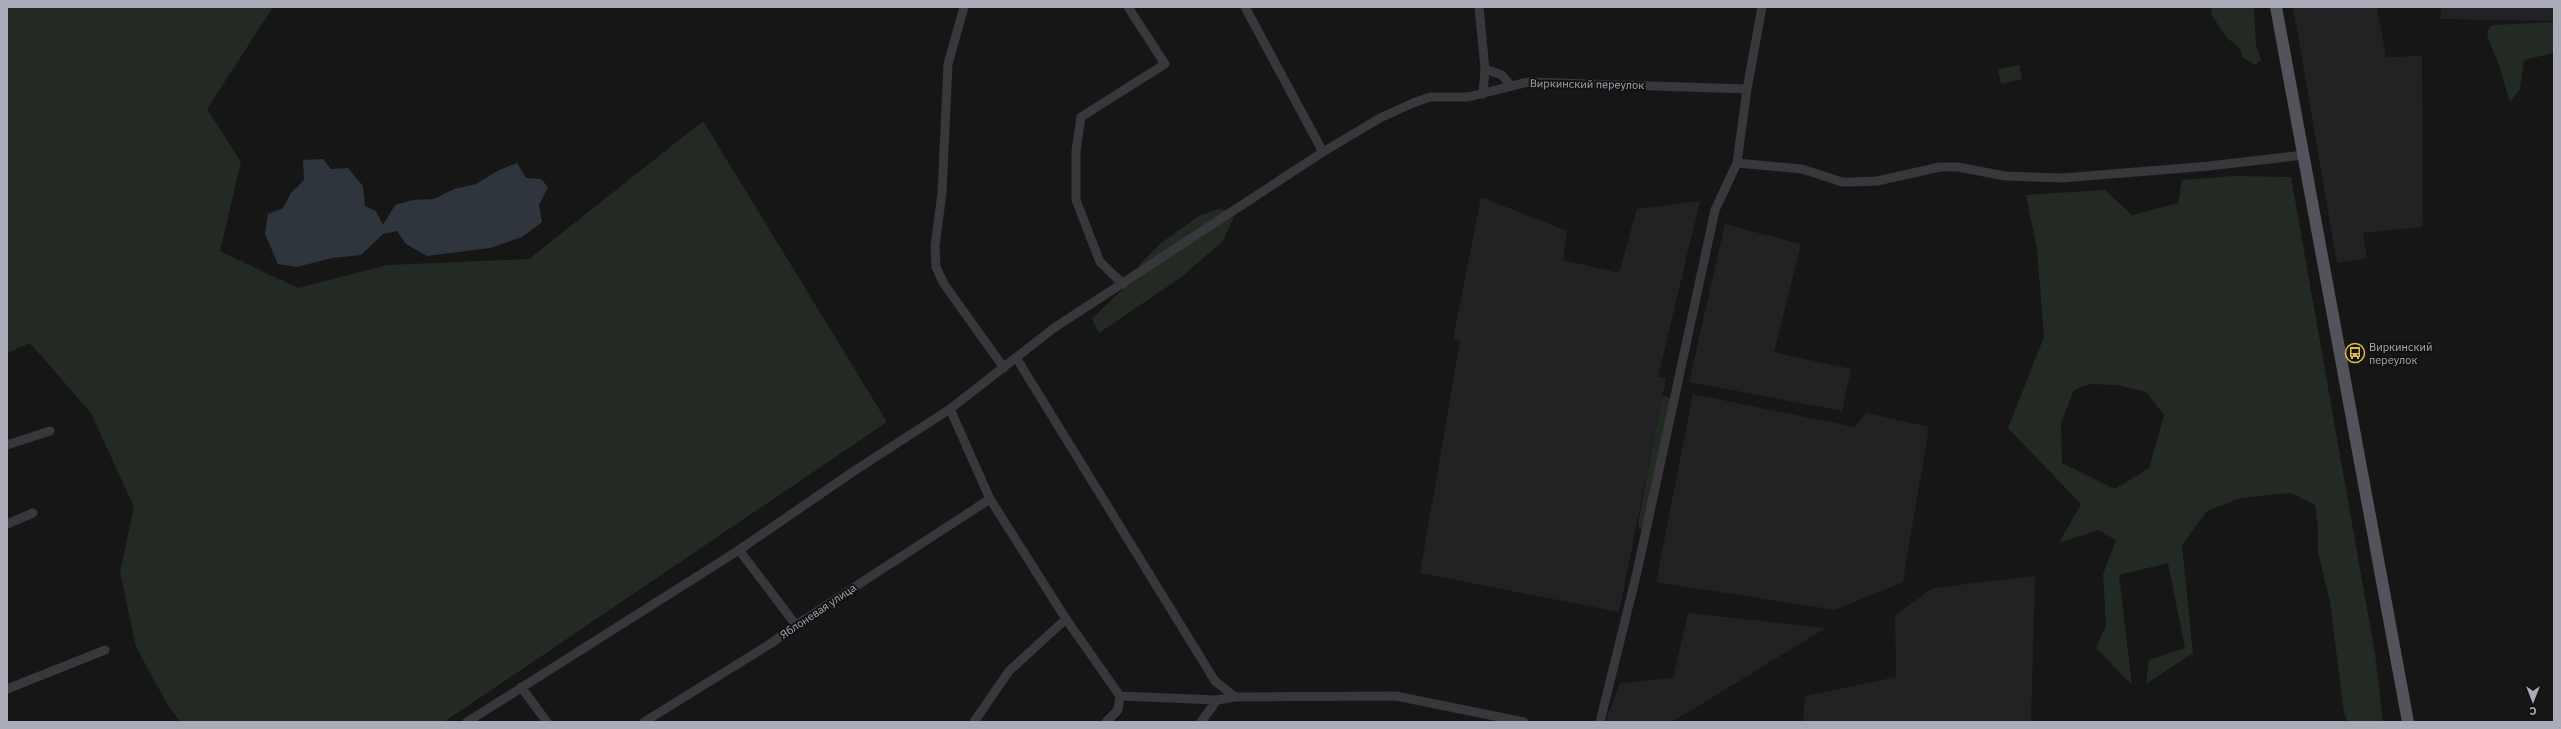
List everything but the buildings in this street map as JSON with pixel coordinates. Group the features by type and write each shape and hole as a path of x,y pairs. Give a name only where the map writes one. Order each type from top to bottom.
{"main road":[{"path":"2276,7 2408,722"}],"street":[{"path":"964,7 947,70 942,193 935,246 936,267 944,284 1004,368"},
{"path":"1122,284 1100,262 1076,200 1076,151 1081,117 1165,64 1128,7"},
{"path":"1245,7 1323,152"},
{"path":"1479,7 1485,69 1483,94"},
{"path":"1600,722 1637,572 1715,210 1737,163 1747,89 1762,7"},
{"path":"1485,69 1502,75 1511,86"},
{"name":"Виркинский переулок","path":"467,722 739,550 854,471 950,409 1017,359 1054,328 1323,152 1380,118 1413,102 1430,97 1483,94 1528,82 1747,89"},
{"path":"1737,163 1802,169 1842,182 1853,182 1877,181 1940,167 1958,167 2005,176 2063,178 2209,166 2304,155"},
{"path":"1017,359 1215,681 1235,696"},
{"path":"950,409 990,499 1066,619 1120,696 1118,710 1106,722"},
{"path":"7,445 50,431"},
{"name":"Яблоневая улица","path":"644,722 770,644 796,625 990,499"},
{"path":"7,524 33,513"},
{"path":"739,550 796,625"},
{"path":"974,722 1009,671 1066,619"},
{"path":"7,689 105,650"},
{"path":"521,687 547,722"},
{"path":"1120,696 1217,700 1235,696 1396,696 1524,722"},
{"path":"1201,722 1217,700"}],"shaded area":[{"path":"7,7 273,7 207,109 241,162 220,251 298,288 387,265 529,259 703,121 887,422 444,722 181,722 170,709 136,647 120,572 134,507 91,413 30,343 7,353"},
{"path":"2212,7 2254,7 2256,45 2261,60 2255,65 2242,57 2240,48 2227,38 2211,14"},
{"path":"2293,7 2377,7 2386,57 2422,56 2423,227 2363,233 2367,258 2337,263"},
{"path":"2441,7 2554,7 2554,21 2440,19"},
{"path":"2554,22 2554,53 2524,60 2520,89 2510,102 2498,62 2487,36 2489,27 2495,25"},
{"path":"2019,65 2022,79 2001,84 1998,69"},
{"path":"323,159 331,169 348,168 363,186 365,206 376,211 383,225 395,205 413,200 434,199 454,189 476,184 499,170 517,163 526,178 541,179 548,187 539,205 542,222 522,237 490,248 427,256 406,244 397,231 383,234 361,255 333,258 296,267 278,264 265,234 268,214 283,208 291,193 304,180 303,160"},
{"path":"2234,176 2291,177 2375,654 2383,722 2348,722 2344,713 2330,602 2318,552 2318,527 2315,505 2291,493 2240,498 2207,511 2182,545 2193,653 2146,684 2149,660 2185,648 2168,563 2119,575 2132,685 2096,648 2106,626 2103,574 2116,540 2098,530 2059,543 2081,504 2008,428 2044,337 2037,249 2026,195 2105,190 2132,215 2178,203 2182,180","holes":["2089,384 2118,385 2146,392 2164,415 2149,468 2115,489 2062,463 2061,423 2074,390"]},
{"path":"1481,197 1567,231 1563,260 1619,273 1637,209 1700,201 1658,377 1666,378 1619,612 1420,573 1460,341 1453,339"},
{"path":"1218,209 1236,212 1223,241 1180,278 1099,333 1092,319 1133,279 1141,263 1161,243 1199,216"},
{"path":"1725,224 1801,244 1774,352 1851,369 1842,411 1689,382"},
{"path":"1693,394 1855,427 1866,413 1929,427 1903,582 1835,610 1656,582"},
{"path":"1666,396 1671,399 1645,529 1639,529 1638,523 1662,397"},
{"path":"2035,576 2031,722 1803,722 1805,696 1896,677 1895,615 1933,588"},
{"path":"1688,613 1826,628 1672,722 1608,722 1607,717 1620,683 1673,678"}],"place":[{"name":"Виркинский переулок","path":"2355,353"}]}
